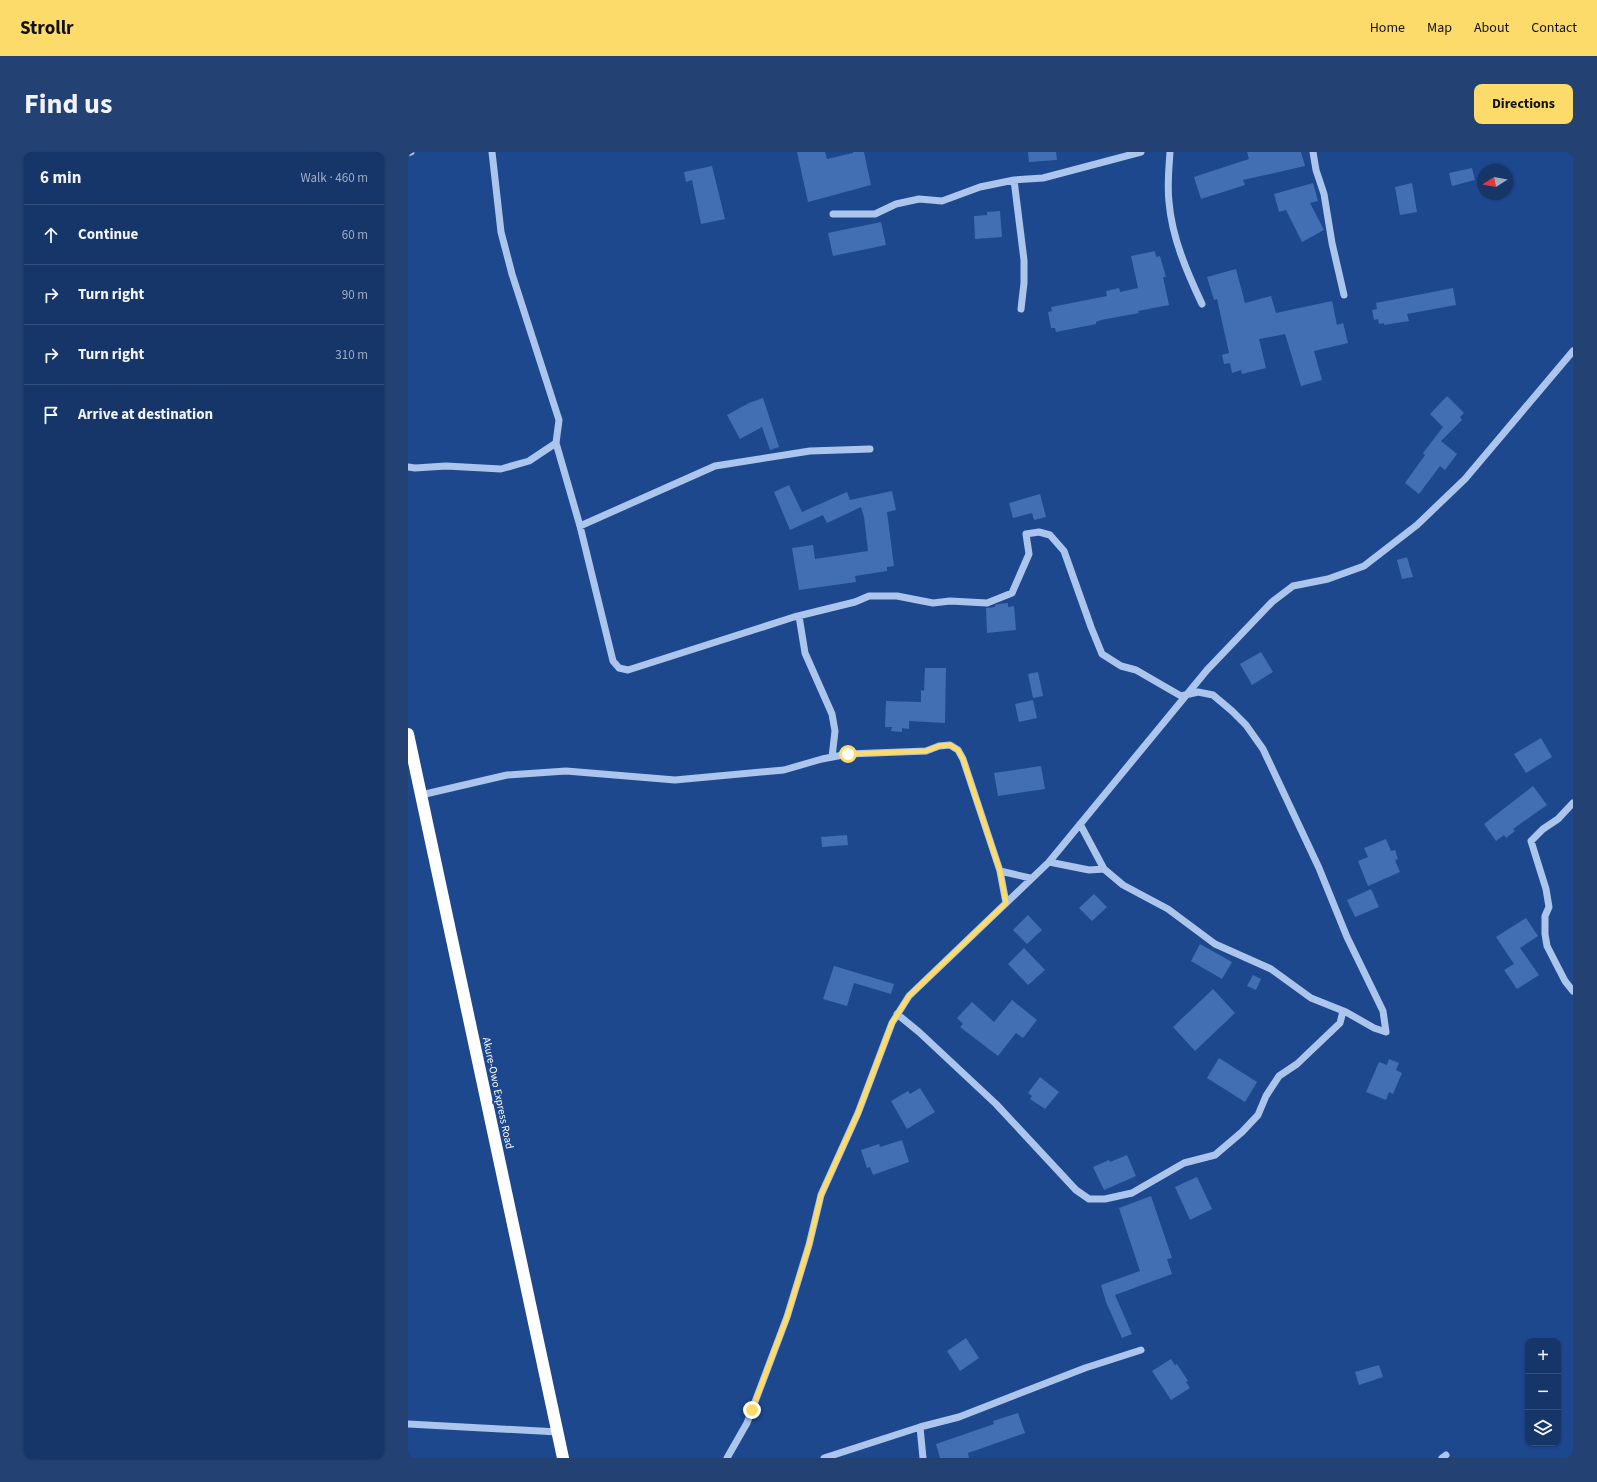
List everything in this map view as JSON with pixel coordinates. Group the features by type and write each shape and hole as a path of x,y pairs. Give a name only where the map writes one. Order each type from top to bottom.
{"highway":[{"name":"Akure-Owo Express Road","path":"408,734 564,1458"}],"street":[{"path":"492,152 501,232 514,281 559,420 556,443 580,526 613,661 619,668 628,670 799,616 855,602 869,596 897,596 934,603 987,603 1012,593 1029,554 1026,534 1039,532 1050,535 1064,550 1090,627 1102,654 1121,666 1136,670 1181,696 1198,692 1213,695 1232,710 1246,725 1263,750 1320,868 1347,938 1383,1011 1386,1032 1374,1028 1343,1011 1311,998 1271,969 1215,944 1168,909 1123,884 1104,869 1080,824"},
{"path":"833,214 876,214 896,204 919,199 942,201 980,187 1014,180 1043,178 1141,152"},
{"path":"1170,152 1169,201 1174,230 1184,265 1202,304"},
{"path":"1313,152 1316,170 1324,194 1332,243 1344,295"},
{"path":"1014,180 1024,260 1024,284 1021,309"},
{"path":"727,1458 747,1423 787,1317 809,1245 821,1195 858,1113 892,1023 909,996 1030,878 1049,862 1207,670 1272,602 1293,586 1328,579 1364,566 1417,525 1465,479 1573,351"},
{"path":"408,467 446,466 501,469 529,461 556,443"},
{"path":"580,526 715,466 810,451 870,448"},
{"path":"799,616 805,653 832,714 835,731 832,757"},
{"path":"421,795 507,774 566,771 675,780 784,770 848,754 926,751 939,746 950,745 958,750 963,759 1000,871 1006,903"},
{"path":"1573,802 1558,819 1543,829 1531,841 1546,889 1548,908 1545,916 1545,934 1547,946 1565,981 1573,991"},
{"path":"1049,862 1089,870 1104,869"},
{"path":"1000,871 1030,878"},
{"path":"897,1014 951,1060 996,1104 1076,1190 1089,1199 1105,1199 1132,1193 1184,1163 1215,1155 1242,1132 1258,1115 1266,1096 1279,1076 1297,1064 1340,1023 1343,1011"},
{"path":"824,1458 920,1427 959,1417 1085,1368 1141,1350"},
{"path":"408,1424 558,1432"},
{"path":"920,1427 923,1458"}],"building":[{"path":"797,152 825,152 827,159 853,152 864,152 871,185 808,202"},
{"path":"1028,152 1056,152 1057,160 1029,162"},
{"path":"1247,152 1301,152 1305,166 1243,180 1245,185 1201,199 1194,177 1249,159"},
{"path":"712,166 725,219 701,224 692,180 686,182 684,172"},
{"path":"1472,168 1475,180 1452,186 1449,173"},
{"path":"1313,183 1318,201 1310,203 1324,230 1302,242 1286,210 1279,212 1274,194"},
{"path":"1412,183 1417,212 1400,215 1395,187"},
{"path":"1000,211 1002,237 975,239 974,216 987,215 987,212"},
{"path":"881,222 886,245 833,256 828,233"},
{"path":"1155,251 1156,257 1160,256 1166,277 1163,277 1169,305 1138,311 1139,313 1101,320 1096,322 1096,324 1056,332 1055,328 1051,328 1048,312 1052,311 1051,307 1107,296 1106,291 1119,288 1120,292 1138,288 1131,256"},
{"path":"1236,269 1245,303 1271,296 1276,313 1332,301 1337,325 1343,323 1348,343 1314,351 1322,380 1301,386 1285,334 1259,339 1266,368 1242,374 1241,370 1232,373 1230,363 1224,364 1222,355 1229,353 1217,299 1214,300 1207,277"},
{"path":"1453,288 1456,305 1407,314 1409,321 1384,325 1384,323 1379,324 1378,319 1374,320 1372,310 1377,309 1376,303"},
{"path":"1447,396 1464,413 1460,417 1462,420 1441,441 1457,454 1445,470 1440,466 1419,494 1405,483 1425,455 1423,453 1443,427 1430,414"},
{"path":"763,398 779,447 770,450 762,427 740,439 727,415 749,403"},
{"path":"789,485 802,512 847,492 850,500 892,491 896,510 887,512 894,566 887,567 887,571 855,576 856,582 799,590 792,548 813,545 815,559 868,551 864,517 861,507 827,523 823,515 790,530 774,492"},
{"path":"1040,494 1046,517 1034,520 1032,513 1013,518 1009,503"},
{"path":"1407,557 1413,577 1402,579 1397,560"},
{"path":"1008,603 1008,607 1014,606 1016,630 987,633 986,608"},
{"path":"1261,652 1273,672 1252,685 1240,664"},
{"path":"925,668 946,668 945,723 909,721 909,729 902,728 902,732 891,731 892,727 885,727 886,701 921,702 921,690 924,691"},
{"path":"1038,672 1043,696 1033,698 1028,674"},
{"path":"1033,700 1037,718 1019,722 1015,704"},
{"path":"1541,738 1552,757 1526,773 1514,754"},
{"path":"1041,766 1045,789 998,796 994,773"},
{"path":"1533,786 1547,805 1513,829 1515,831 1506,838 1504,835 1496,841 1484,824"},
{"path":"847,835 848,845 822,847 821,837"},
{"path":"1386,839 1391,851 1395,850 1398,859 1395,860 1400,872 1368,886 1358,861 1368,857 1364,848"},
{"path":"1371,889 1379,907 1355,917 1347,900"},
{"path":"1094,894 1107,907 1092,921 1079,908"},
{"path":"1028,915 1042,930 1027,944 1013,930"},
{"path":"1526,918 1538,936 1520,948 1539,975 1517,989 1504,970 1514,964 1496,937"},
{"path":"1200,944 1232,962 1222,979 1191,961"},
{"path":"1024,948 1045,970 1028,985 1008,964"},
{"path":"834,966 894,984 891,994 854,983 847,1006 823,999"},
{"path":"1253,975 1261,979 1256,990 1247,986"},
{"path":"1213,989 1235,1013 1195,1051 1173,1027"},
{"path":"1012,1000 1037,1020 1023,1038 1016,1033 998,1056 960,1027 963,1024 957,1018 972,1002 994,1022"},
{"path":"1219,1058 1257,1082 1245,1102 1207,1078"},
{"path":"1389,1059 1399,1063 1396,1070 1402,1073 1393,1094 1389,1092 1386,1100 1366,1092 1379,1062 1387,1065"},
{"path":"1040,1077 1059,1092 1045,1109 1030,1099 1032,1096 1028,1093"},
{"path":"920,1088 935,1112 907,1129 891,1101 908,1091 910,1094"},
{"path":"902,1140 909,1162 873,1175 870,1167 867,1168 861,1150 879,1144 880,1147"},
{"path":"1127,1155 1136,1176 1104,1190 1093,1167 1109,1160 1110,1162"},
{"path":"1197,1177 1212,1209 1190,1220 1175,1187"},
{"path":"1151,1196 1172,1258 1167,1259 1172,1274 1115,1295 1132,1334 1122,1338 1106,1302 1101,1285 1140,1271 1119,1208"},
{"path":"966,1338 979,1358 960,1371 947,1351"},
{"path":"1171,1359 1175,1365 1177,1364 1188,1381 1186,1382 1190,1388 1171,1400 1152,1371"},
{"path":"1379,1365 1383,1377 1359,1385 1355,1372"},
{"path":"1018,1413 1025,1433 968,1453 969,1458 940,1458 936,1444 994,1424 993,1421"}],"route":[{"path":"752,1410 787,1317 809,1245 821,1195 858,1113 892,1023 909,996 1006,903 1000,871 963,759 958,750 950,745 939,746 926,751 848,754"}]}
